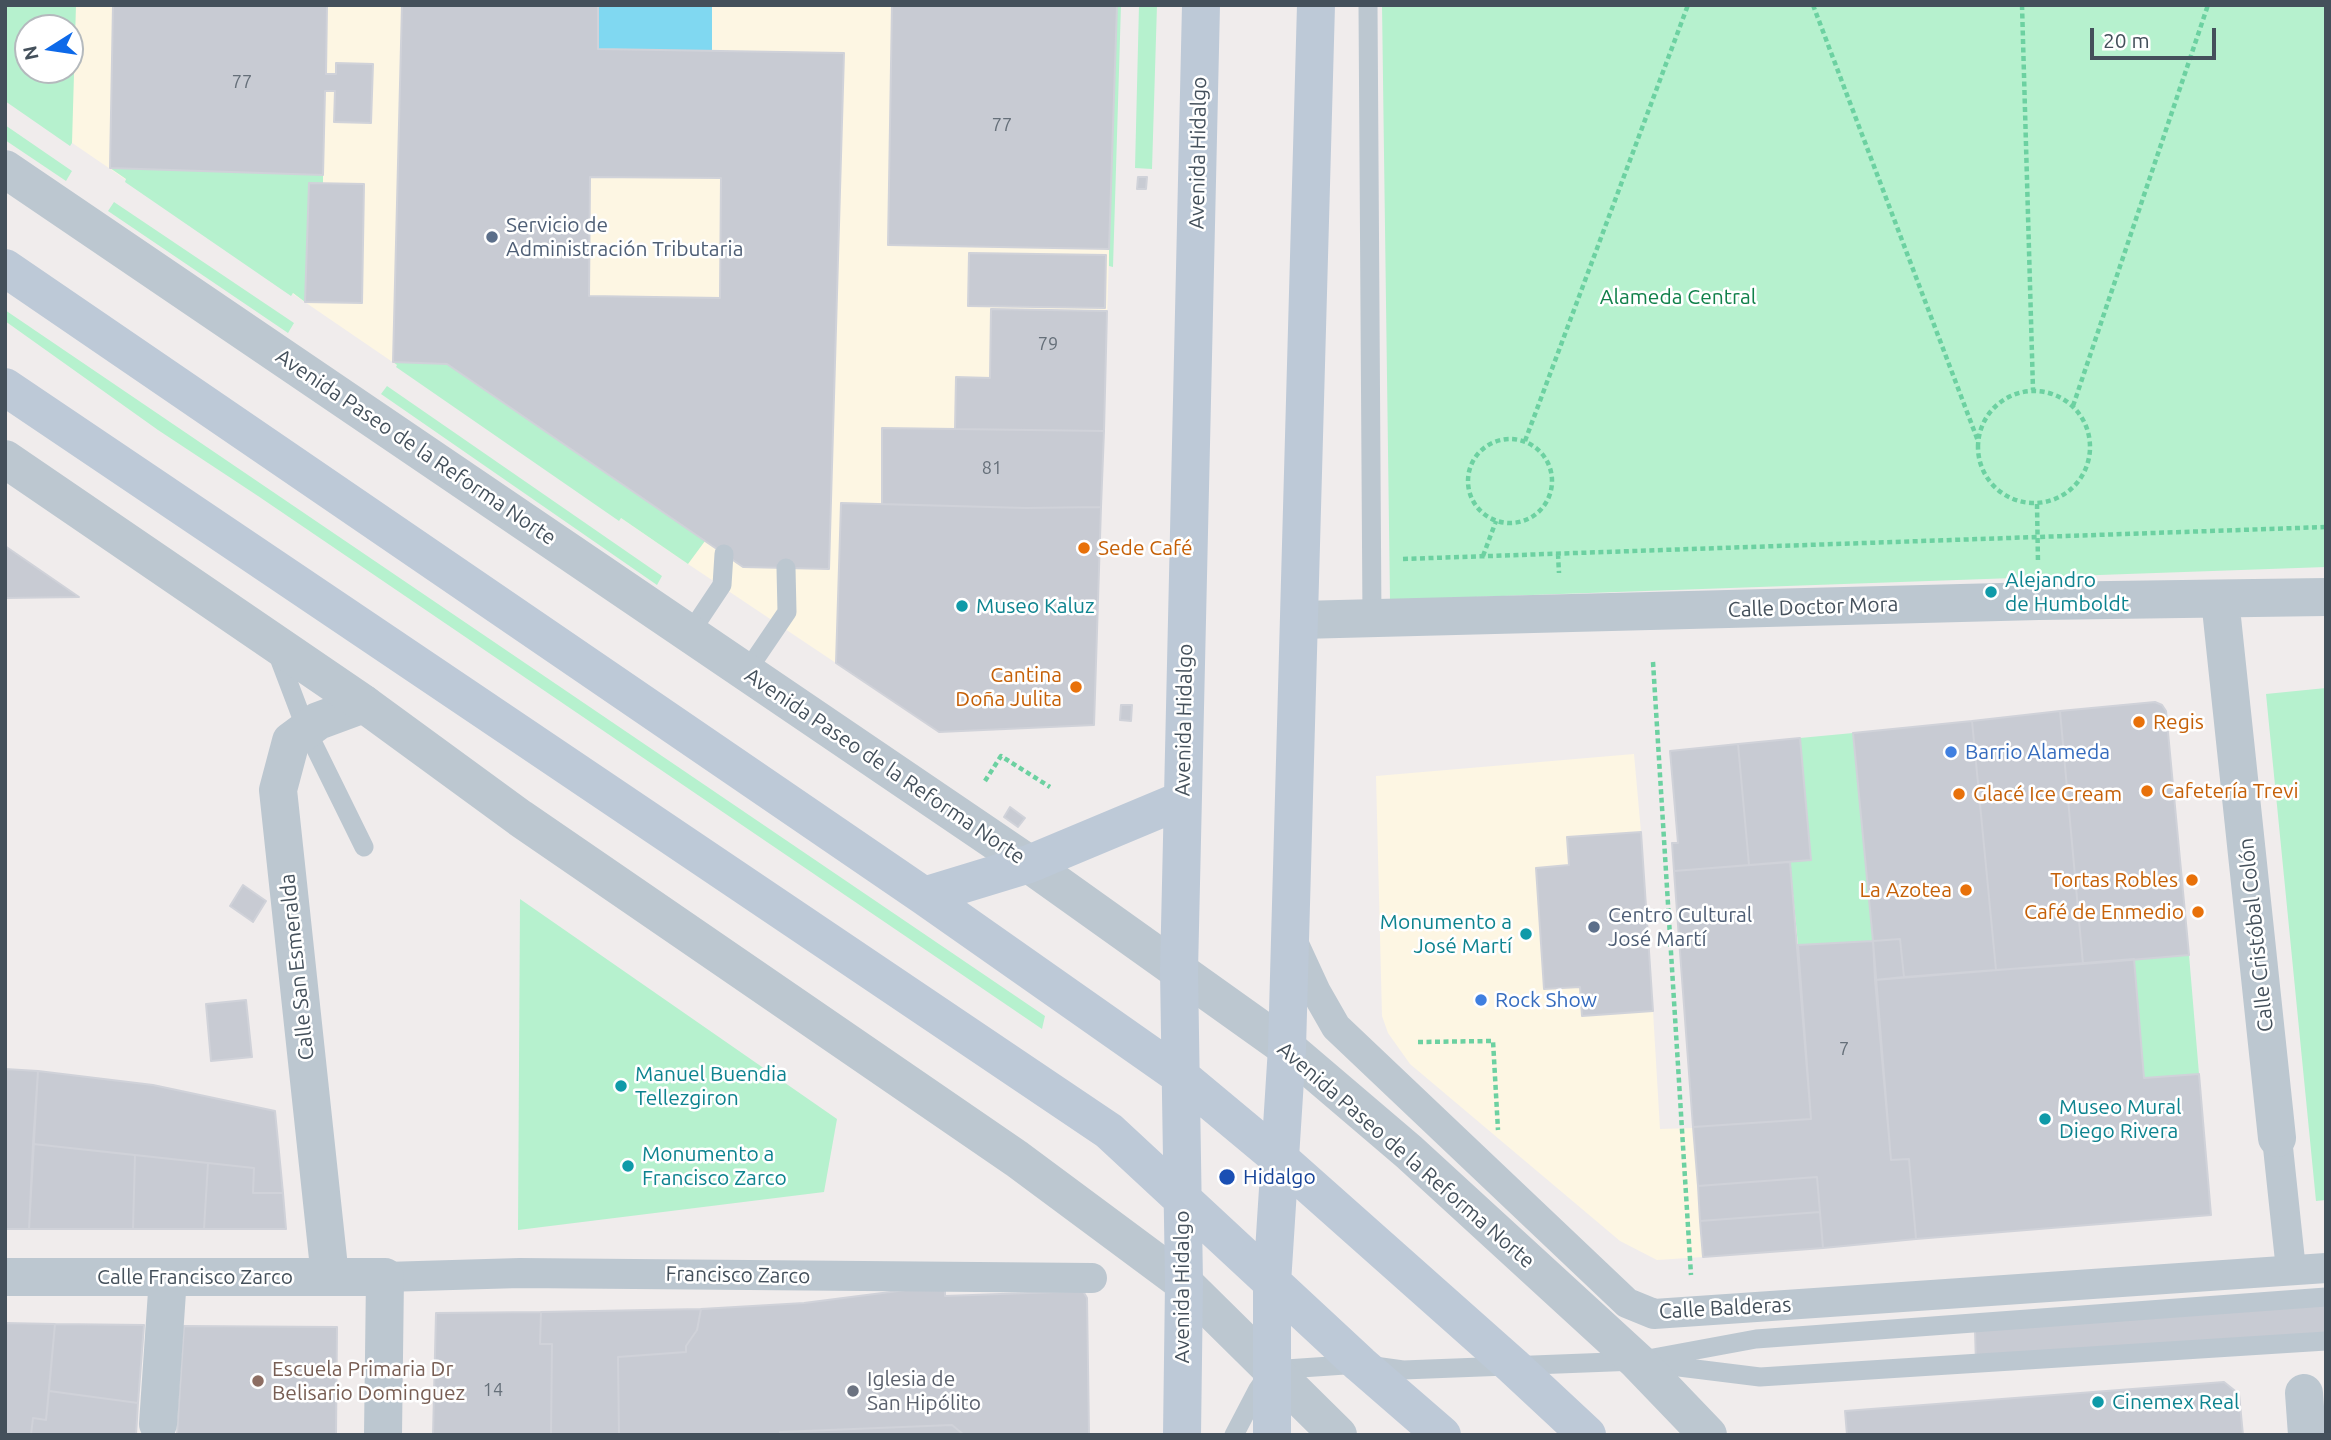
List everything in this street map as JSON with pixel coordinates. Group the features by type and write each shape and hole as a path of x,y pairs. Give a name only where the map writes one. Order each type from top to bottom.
{"main road":[{"name":"Avenida Hidalgo","path":"1182,1435 1184,1283 1179,971 1201,5"},
{"path":"1272,1435 1272,1283 1281,1160 1291,936 1316,5"},
{"path":"5,268 925,896 1179,1075 1281,1160 1587,1435"},
{"path":"5,387 1109,1131 1360,1364 1441,1435"},
{"path":"925,896 1028,864 1182,800"}],"street":[{"name":"Avenida Paseo de la Reforma Norte","path":"5,169 747,671 1028,864 1287,1048 1409,1152 1637,1361 1708,1435"},
{"path":"5,459 273,641 520,818 1017,1159 1184,1283 1338,1435"},
{"name":"Calle Doctor Mora","path":"1300,620 2039,601 2326,597"},
{"name":"Calle Cristóbal Colón","path":"2220,599 2291,1270"},
{"name":"Calle San Esmeralda","path":"330,1277 278,790 291,741 318,721 364,704"},
{"name":"Calle Balderas","path":"1291,936 1316,992 1336,1027 1628,1303 1654,1314 2326,1268"},
{"name":"Francisco Zarco","path":"384,1277 520,1273 1092,1278"},
{"path":"158,1424 168,1277"},
{"path":"383,1435 384,1277"},
{"name":"Calle Francisco Zarco","path":"5,1278 384,1277"},
{"path":"2304,1393 2307,1435"}],"lane":[{"path":"1368,5 1372,619"},
{"path":"690,633 722,585 724,554"},
{"path":"747,671 786,612 786,568"},
{"path":"273,641 306,729 364,847"},
{"path":"1234,1435 1271,1370 1360,1364 1404,1370 1637,1361 1756,1339 2326,1297"},
{"path":"1637,1361 1760,1377 2326,1341"}],"path":[{"path":"1525,441 1688,5"},
{"path":"1813,5 1978,441"},
{"path":"2022,5 2033,390"},
{"path":"2073,407 2208,5"},
{"path":"2033,390 2048,392 2073,407 2083,420 2091,451 2087,468 2079,482 2067,493 2036,504 2006,496 1993,486 1978,457 1982,425 1990,411 2002,400 2033,390"},
{"path":"1510,438 1525,441 1541,451 1547,460 1552,471 1551,494 1538,513 1529,519 1507,524 1496,521 1485,515 1470,497 1468,473 1478,452 1487,444 1510,438"},
{"path":"2036,504 2039,601"},
{"path":"1483,556 1496,521"},
{"path":"1403,559 2326,527"},
{"path":"1558,554 1559,580"},
{"path":"1653,662 1692,1277"},
{"path":"985,781 1001,756 1050,787"},
{"path":"1418,1042 1493,1041 1498,1133"}],"shaded area":[{"path":"5,5 1117,5 1094,725 939,732 688,564 5,97"},
{"name":"Rock Show","path":"1800,738 1811,860 1791,862 1811,1119 1698,1186 1703,1257 1657,1260 1620,1241 1410,1064 1388,1033 1382,1016 1376,776 1634,754 1641,832 1567,837 1569,865 1536,868 1544,989 1580,987 1583,1016 1653,1011 1660,1129 1693,1128 1674,871 1749,865 1738,744"}],"green space":[{"path":"5,5 76,5 76,14 14,14 14,84 74,84 70,146 5,101"},
{"path":"1117,5 1121,5 1113,267 1109,266 1109,249"},
{"path":"1139,5 1157,5 1152,169 1135,168"},
{"name":"Alameda Central","path":"1382,5 2326,5 2326,567 1390,600"},
{"path":"5,125 72,171 66,181 5,140"},
{"path":"110,168 323,175 323,183 309,184 305,302 293,293 291,296 125,182 126,179"},
{"path":"114,202 294,323 288,333 108,211"},
{"path":"5,310 1045,1016 1042,1029 158,430 5,321"},
{"path":"393,362 447,364 705,541 688,564 621,518 619,521 396,367"},
{"path":"387,386 662,576 657,585 381,394"},
{"path":"2326,688 2326,1200 2316,1201 2266,694"},
{"path":"1853,733 1873,941 1798,945 1790,862 1811,860 1800,738"},
{"path":"520,899 837,1119 824,1192 518,1230"},
{"path":"2189,955 2199,1074 2144,1078 2134,959"}],"water":[{"path":"598,5 712,5 712,52 598,49"}],"building":[{"path":"113,5 327,5 326,74 336,74 336,63 373,64 371,123 334,122 335,91 325,91 323,175 110,168"},
{"name":"Servicio de Administración Tributaria","path":"402,5 598,5 598,49 844,53 829,569 743,567 447,364 393,362","holes":["590,177 721,178 720,298 589,296"]},
{"path":"892,5 1117,5 1109,249 888,245"},
{"path":"1138,177 1147,177 1146,189 1137,189"},
{"path":"309,183 364,184 362,303 305,302"},
{"path":"969,253 1106,255 1105,308 968,306"},
{"path":"991,309 1107,311 1104,431 955,429 956,377 990,378"},
{"path":"882,428 1104,431 1101,507 882,504"},
{"path":"841,503 1026,508 1101,507 1094,725 939,732 836,663"},
{"path":"5,546 79,597 5,598"},
{"path":"2155,702 2162,705 2166,711 2189,955 2083,964 2060,711"},
{"path":"1121,705 1132,705 1131,721 1120,720"},
{"path":"2060,711 2083,964 1996,970 1972,721"},
{"path":"1972,721 1996,970 1904,977 1900,939 1873,941 1853,733"},
{"path":"1800,738 1811,860 1749,865 1738,744"},
{"path":"1738,744 1749,865 1674,871 1672,843 1678,843 1670,751"},
{"path":"1010,807 1025,818 1018,827 1004,817"},
{"name":"Centro Cultural José Martí","path":"1641,832 1653,1011 1582,1016 1580,987 1544,989 1536,868 1569,865 1567,837"},
{"path":"1790,862 1811,1119 1693,1127 1674,871"},
{"path":"243,885 266,901 253,922 230,906"},
{"path":"1900,939 1904,977 1875,980 1873,941"},
{"path":"1873,941 1891,1160 1909,1159 1916,1239 1823,1248 1817,1177 1698,1186 1693,1127 1811,1119 1798,945"},
{"name":"Museo Mural Diego Rivera","path":"2134,959 2144,1078 2199,1074 2211,1215 1916,1239 1909,1159 1891,1160 1875,980"},
{"path":"246,1000 252,1057 211,1061 206,1004"},
{"path":"5,1069 38,1071 29,1229 5,1229"},
{"path":"38,1071 153,1085 275,1111 283,1193 253,1193 254,1168 33,1144"},
{"path":"33,1144 135,1155 133,1229 29,1229"},
{"path":"135,1155 208,1163 204,1229 133,1229"},
{"path":"208,1163 254,1168 253,1193 283,1193 286,1229 204,1229"},
{"path":"1817,1177 1820,1212 1700,1221 1698,1186"},
{"path":"1820,1212 1823,1248 1703,1257 1700,1221"},
{"name":"Iglesia de San Hipólito","path":"945,1285 945,1296 1083,1291 1087,1298 1089,1434 964,1435 952,1425 780,1432 780,1435 619,1435 618,1357 686,1352 686,1346 697,1330 701,1309 804,1303"},
{"path":"2326,1297 2326,1341 1976,1365 1975,1330"},
{"path":"701,1309 697,1330 686,1346 686,1352 618,1357 619,1435 551,1435 552,1344 540,1344 541,1312"},
{"path":"541,1312 540,1344 552,1344 551,1435 433,1435 436,1313"},
{"path":"5,1323 55,1324 46,1420 33,1418 31,1435 5,1435"},
{"path":"55,1324 144,1325 138,1403 49,1391"},
{"name":"Escuela Primaria Dr Belisario Dominguez","path":"184,1326 337,1327 336,1435 177,1435"},
{"name":"Cinemex Real","path":"2224,1382 2239,1394 2243,1435 1847,1435 1845,1411"},
{"path":"49,1391 138,1403 136,1435 31,1435 33,1418 46,1420"},
{"path":"952,1425 964,1435 780,1435 780,1432"}],"place":[{"name":"Servicio de Administración Tributaria","path":"492,237"},
{"name":"Sede Café","path":"1084,548"},
{"name":"Alejandro de Humboldt","path":"1991,592"},
{"name":"Museo Kaluz","path":"962,606"},
{"name":"Cantina Doña Julita","path":"1076,687"},
{"name":"Regis","path":"2139,722"},
{"name":"Barrio Alameda","path":"1951,752"},
{"name":"Cafetería Trevi","path":"2147,791"},
{"name":"Glacé Ice Cream","path":"1959,794"},
{"name":"Tortas Robles","path":"2192,880"},
{"name":"La Azotea","path":"1966,890"},
{"name":"Café de Enmedio","path":"2198,912"},
{"name":"Centro Cultural José Martí","path":"1594,927"},
{"name":"Monumento a José Martí","path":"1526,934"},
{"name":"Rock Show","path":"1481,1000"},
{"name":"Manuel Buendia Tellezgiron","path":"621,1086"},
{"name":"Museo Mural Diego Rivera","path":"2045,1119"},
{"name":"Monumento a Francisco Zarco","path":"628,1166"},
{"name":"Hidalgo","path":"1227,1177"},
{"name":"Escuela Primaria Dr Belisario Dominguez","path":"258,1381"},
{"name":"Iglesia de San Hipólito","path":"853,1391"},
{"name":"Cinemex Real","path":"2098,1402"}]}
